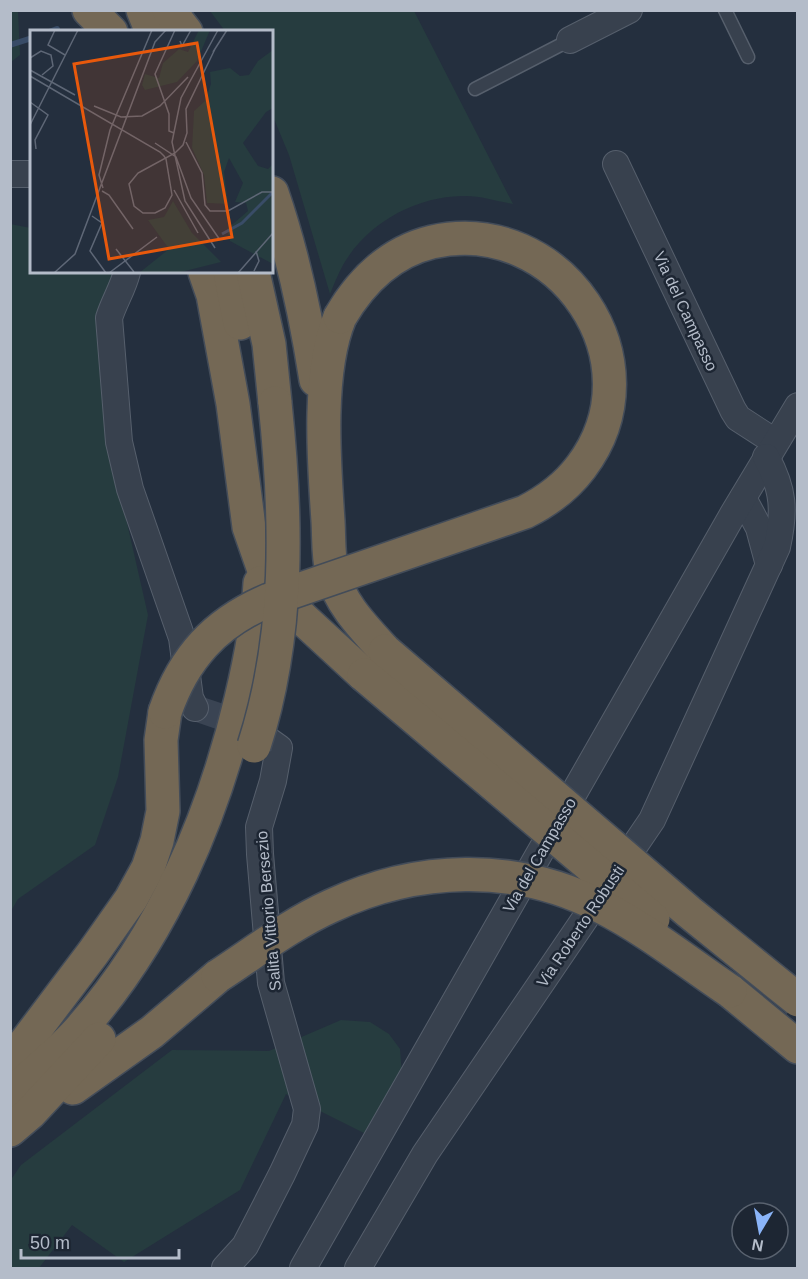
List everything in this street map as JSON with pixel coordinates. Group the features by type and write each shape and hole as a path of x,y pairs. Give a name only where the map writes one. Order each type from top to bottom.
{"highway":[{"path":"84,10 95,30"},
{"path":"89,10 109,30"},
{"path":"143,10 151,30"},
{"path":"169,10 184,30"},
{"path":"273,196 286,232 302,297 324,429"},
{"path":"10,1063 93,953 130,899 147,868 157,841 163,811 161,740 180,710 176,684 191,658 218,629 269,600 525,512 557,492 570,480 582,467 599,436 608,402 608,364 589,309 565,279 551,267 518,248 500,242 462,238 443,240 416,248 390,260 375,272 350,301 333,334 328,356 324,429 325,484 332,572 341,594 358,622 385,651 689,912 798,1000"},
{"path":"205,273 213,295 232,404 249,527 265,573 301,617 364,675 648,915 730,991 798,1047"},
{"path":"17,1113 122,976 151,931 198,836 226,758 249,667 259,607 261,537 259,474 250,382 230,273"},
{"path":"17,1113 98,1041 166,946 231,813 251,736 272,671 281,611 284,536 283,483 269,344 253,273"},
{"path":"17,1113 74,1088 152,1032 219,976 306,918 354,896 406,880 435,875 478,874 512,877 571,893 626,920 730,991"}],"street":[{"path":"570,40 628,10"},
{"name":"Via del Campasso","path":"616,164 733,410 738,418 770,449"},
{"path":"10,174 30,174"},
{"path":"127,273 122,290 112,306 109,318 119,442 130,489 182,638 190,698 180,710"},
{"name":"Via del Campasso","path":"303,1269 770,449 798,405"},
{"name":"Via Roberto Robusti","path":"358,1269 425,1154 652,820 777,547 782,505 770,449"},
{"path":"743,498 759,528 769,565"},
{"name":"Salita Vittorio Bersezio","path":"225,1269 245,1246 282,1174 305,1125 307,1109 271,983 260,854 259,827 273,781 279,748 251,736"}],"lane":[{"path":"724,10 748,57"},
{"path":"475,88 570,40"}],"green space":[{"path":"11,10 18,11 20,55 11,62"},
{"path":"210,11 414,11 513,204 488,198 462,196 427,201 410,207 379,225 353,250 341,268 330,294 289,155 273,116 273,30 224,30"},
{"path":"10,224 30,228 30,273 118,273 106,431 148,615 118,777 95,845 18,899 11,911"},
{"path":"341,1020 370,1022 389,1034 400,1049 402,1075 370,1136 286,1094 240,1190 124,1262 72,1225 39,1268 11,1268 10,1181 21,1165 172,1050 269,1051"}],"waterway":[{"path":"10,45 30,39"}],"tunnel":[{"path":"195,708 248,726"}]}
